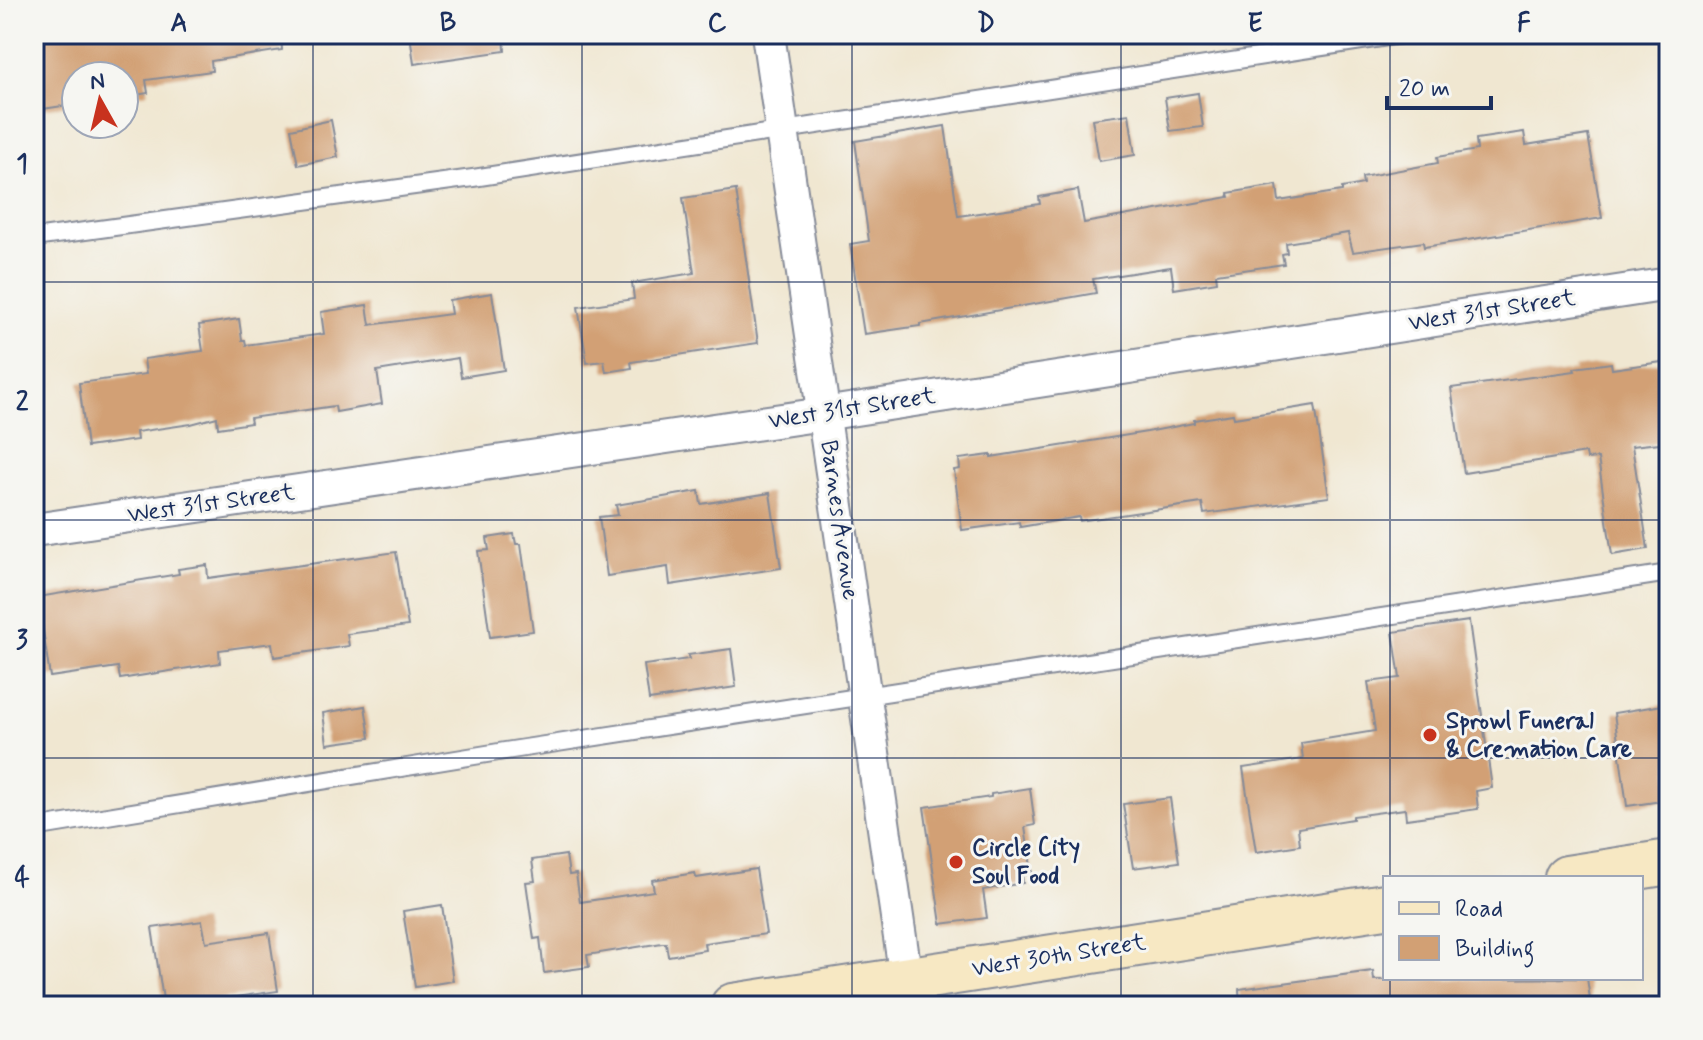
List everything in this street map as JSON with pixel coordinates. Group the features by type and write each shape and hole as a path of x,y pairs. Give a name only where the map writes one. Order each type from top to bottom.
{"main road":[{"path":"1580,876 1669,862"},
{"name":"West 30th Street","path":"733,1006 908,993 1383,906"}],"street":[{"name":"Barnes Avenue","path":"768,34 908,993"},
{"name":"West 31st Street","path":"34,530 823,414 1669,284"}],"lane":[{"path":"34,238 473,178 1407,34"},
{"path":"34,828 505,751 1669,573"}],"building":[{"path":"34,34 281,34 282,50 211,61 212,71 146,80 148,93 140,94 140,60 60,60 60,106 36,110"},
{"path":"410,34 504,34 505,51 414,64"},
{"path":"1198,93 1203,127 1170,131 1165,98"},
{"path":"1129,114 1135,155 1099,161 1092,119"},
{"path":"331,120 338,157 298,165 291,129"},
{"path":"945,126 958,216 1040,204 1039,197 1078,190 1084,223 1229,197 1228,193 1277,185 1279,201 1342,191 1342,188 1363,184 1362,177 1438,163 1437,157 1477,150 1476,139 1524,132 1526,145 1588,135 1602,218 1424,247 1423,242 1353,252 1348,233 1286,243 1287,253 1282,254 1284,264 1216,274 1217,282 1174,289 1171,267 1093,279 1096,293 864,334 850,244 869,241 855,141"},
{"path":"736,190 758,343 631,362 632,368 606,372 604,361 587,363 578,307 634,299 632,283 694,273 683,198"},
{"path":"492,293 504,370 461,377 458,358 377,371 382,404 336,412 335,406 250,418 251,423 218,428 217,417 136,432 137,440 87,447 79,383 146,374 144,359 203,351 199,325 239,319 242,340 246,345 324,334 321,312 367,305 370,325 451,314 449,300"},
{"path":"1669,361 1669,442 1632,446 1648,549 1612,555 1598,458 1587,459 1586,453 1464,473 1451,388 1611,363 1612,369"},
{"path":"1315,405 1329,497 1204,514 1202,503 1080,521 1079,517 1020,527 1019,522 962,530 954,470 960,469 959,459 991,457 1147,432 1233,414 1234,418"},
{"path":"699,491 701,504 770,493 781,568 670,585 668,567 607,576 599,517 618,515 616,505"},
{"path":"514,534 516,544 521,544 533,631 490,637 478,551 489,550 487,538"},
{"path":"396,552 408,626 347,634 349,646 274,657 272,643 219,650 220,663 120,679 118,667 50,677 38,597 179,574 178,569 207,565 208,578"},
{"name":"Sprowl Funeral & Cremation Care","path":"1469,621 1492,788 1476,791 1478,809 1406,819 1405,809 1353,816 1353,819 1298,828 1300,845 1256,852 1243,768 1303,759 1301,743 1375,731 1368,682 1400,678 1393,632"},
{"path":"731,649 736,687 649,700 644,665"},
{"path":"1669,704 1669,800 1627,806 1614,713"},
{"path":"365,706 370,738 327,744 323,713"},
{"path":"1030,788 1035,825 1025,827 1032,874 1022,875 1023,883 983,890 987,918 941,924 924,807"},
{"path":"1170,798 1179,862 1133,868 1123,804"},
{"path":"566,855 569,875 576,874 580,902 654,891 652,880 695,873 696,878 756,869 766,934 704,943 705,950 668,956 666,943 587,955 589,967 544,973 540,938 534,939 526,882 535,881 532,860"},
{"path":"442,905 453,981 415,987 403,911"},
{"path":"202,921 206,942 269,933 278,991 214,1000 215,1006 164,1006 152,928"},
{"path":"1373,971 1374,980 1587,980 1591,1006 1240,1006 1239,989"}],"place":[{"name":"Sprowl Funeral & Cremation Care","path":"1430,735"},
{"name":"Circle City Soul Food","path":"956,862"}]}
